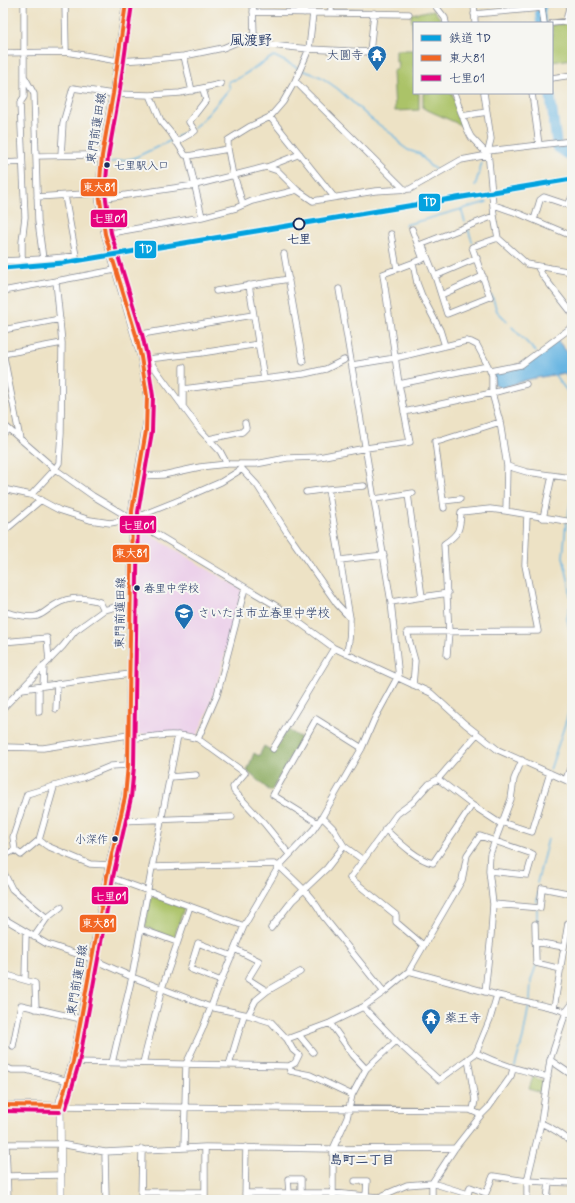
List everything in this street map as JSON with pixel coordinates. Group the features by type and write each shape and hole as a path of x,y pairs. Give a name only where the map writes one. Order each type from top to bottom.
{"main road":[{"name":"東門前蓮田線","path":"61,1200 61,1097 68,1081 73,1062 109,865 125,797 129,737 132,505 146,431 148,408 144,358 115,270 105,234 99,196 102,156 113,94 126,3"},
{"path":"3,1105 60,1106"}],"street":[{"path":"22,260 24,217 20,103 24,97 24,3"},
{"path":"64,3 66,52"},
{"path":"253,3 254,35"},
{"path":"304,3 304,13"},
{"path":"331,3 331,13"},
{"path":"433,3 445,18 446,22"},
{"path":"474,3 475,22"},
{"path":"553,23 569,21 570,3"},
{"path":"474,14 543,6 544,22"},
{"path":"253,12 409,14"},
{"path":"243,205 233,176 228,149 228,140 249,127 270,117 284,102 309,49 314,13"},
{"path":"254,35 270,45 309,49 370,52 374,13"},
{"path":"3,53 66,52 118,61 184,56 223,48 254,35"},
{"path":"184,56 192,91"},
{"path":"553,78 572,75"},
{"path":"24,76 34,94 38,221 43,259"},
{"path":"294,81 404,190"},
{"path":"61,155 63,122 73,88 113,94 150,95 180,93 220,84"},
{"path":"176,142 194,131 189,122 206,100 203,89"},
{"path":"454,94 471,137 488,153"},
{"path":"484,94 491,139 488,153 494,216 498,238 527,264 572,272"},
{"path":"532,94 539,145"},
{"path":"150,95 161,121 171,133 185,155 188,156 202,217"},
{"path":"24,97 29,97 34,100"},
{"path":"462,116 487,112"},
{"path":"270,117 334,197"},
{"path":"266,167 278,171 297,190 313,201 375,190 410,189 461,160 488,153 572,141"},
{"path":"188,156 228,149"},
{"path":"37,197 99,196 195,185 266,167 300,154"},
{"path":"36,156 102,156"},
{"path":"3,163 22,162"},
{"path":"105,234 202,217 243,205 252,200 297,190"},
{"path":"3,261 76,256 66,196"},
{"path":"534,220 540,200 544,198 568,205 572,197"},
{"path":"494,205 520,214 572,236"},
{"path":"494,216 422,244 435,276 447,314 490,297 472,247 498,238"},
{"path":"138,476 163,475 200,467 227,464 241,466 287,458 318,457 410,442 399,384 383,274 423,259 412,229"},
{"path":"390,234 397,269"},
{"path":"284,254 303,362"},
{"path":"435,276 477,258"},
{"path":"413,263 422,296 440,330 445,346"},
{"path":"537,266 572,313"},
{"path":"3,291 115,270"},
{"path":"441,296 483,276"},
{"path":"216,291 289,279"},
{"path":"31,495 59,463 61,433 62,343 56,281"},
{"path":"248,285 264,379"},
{"path":"184,1148 186,1064 202,1030 244,926 279,866 322,817 362,748 374,720 398,678 391,602 384,555 340,289"},
{"path":"136,336 253,315"},
{"path":"3,330 60,319"},
{"path":"399,384 489,368 521,365 572,327"},
{"path":"352,365 395,358 466,342 471,342 477,345 492,375 492,394 500,422 508,466 506,511"},
{"path":"20,439 3,353 62,343"},
{"path":"144,358 201,353 259,344"},
{"path":"144,358 201,431 220,451 227,464"},
{"path":"183,389 264,379 326,369 344,360"},
{"path":"182,367 183,407"},
{"path":"404,412 492,394 526,384"},
{"path":"444,508 435,441 440,441 500,422"},
{"path":"209,439 242,432 246,428 245,423"},
{"path":"3,424 55,469 93,496 132,518 278,607 334,648 431,692 498,750 566,779 572,783"},
{"path":"3,434 8,429"},
{"path":"3,489 31,495 59,510 90,520 110,523 132,518 221,482 241,466"},
{"path":"241,466 257,485 288,534 332,598 350,618"},
{"path":"508,466 527,472 572,478"},
{"path":"543,518 552,476"},
{"path":"306,492 364,486"},
{"path":"328,490 350,618 349,645 346,654"},
{"path":"375,499 410,494 422,597"},
{"path":"443,501 460,499"},
{"path":"3,532 41,500"},
{"path":"447,654 449,632 448,593 444,544 453,538 458,532 461,512 490,509 572,522"},
{"path":"413,685 415,661 407,632 538,631 525,565 527,515"},
{"path":"340,560 384,555"},
{"path":"198,739 217,695 245,588"},
{"path":"391,602 448,593"},
{"path":"3,612 30,617 36,616 42,614 56,604 68,599 87,598 100,602 104,610"},
{"path":"3,708 47,663 75,631 104,610 116,607 131,608"},
{"path":"3,642 47,638 47,663 41,687 39,712"},
{"path":"274,749 334,648"},
{"path":"22,689 130,674"},
{"path":"56,709 57,684"},
{"path":"318,823 273,795 316,720 362,748"},
{"path":"423,944 396,922 396,915 350,878 397,814 413,802 429,784 438,779 478,734"},
{"path":"112,1063 132,977 178,735"},
{"path":"3,752 4,747 43,748 129,737 178,735 198,739 245,773 233,787 234,791 289,854"},
{"path":"485,992 493,904 489,871 490,854 512,798 514,779 522,760"},
{"path":"566,779 572,763"},
{"path":"54,787 39,840 21,855 15,850 13,837 27,794 82,778 112,766 128,765"},
{"path":"438,779 472,805 501,823 532,832 550,773"},
{"path":"170,777 196,775"},
{"path":"385,829 426,862 433,862 472,805"},
{"path":"119,821 232,817"},
{"path":"322,817 333,828 344,846 363,860"},
{"path":"287,1039 330,1023 363,1007 409,971 423,944 462,880 467,855 480,836 532,854 527,875 489,871"},
{"path":"39,840 47,846 90,864 109,865"},
{"path":"271,928 292,901 327,868 344,846"},
{"path":"3,856 15,850"},
{"path":"152,867 274,864 279,866 316,902 323,916 384,992"},
{"path":"3,871 12,889 47,918"},
{"path":"107,876 244,926"},
{"path":"493,904 540,908 542,888 572,894"},
{"path":"143,1064 162,988 190,906"},
{"path":"34,936 47,918 61,907"},
{"path":"3,918 47,944 92,959 132,977 210,1007 270,1022 287,1039 293,1050 299,1055 295,1063 288,1066 73,1062"},
{"path":"554,1008 568,923 572,923"},
{"path":"535,924 536,963 561,969"},
{"path":"141,929 177,942"},
{"path":"25,979 26,932"},
{"path":"535,942 564,948"},
{"path":"221,980 190,969 198,943 232,956"},
{"path":"235,949 259,961 248,979 267,991"},
{"path":"409,971 569,1013"},
{"path":"229,1065 246,1015 256,1000 267,991 300,972"},
{"path":"3,974 35,983 36,1009"},
{"path":"363,1007 396,1041 439,1080 476,1053 490,1019 496,995"},
{"path":"527,1195 527,1181 541,1123 550,1060 572,1004"},
{"path":"14,1046 21,1005 81,1019"},
{"path":"330,1023 352,1055 366,1069"},
{"path":"299,1035 313,1052"},
{"path":"333,1200 333,1149 347,1118 352,1096 366,1069 396,1041"},
{"path":"476,1053 513,1069 548,1077"},
{"path":"468,1059 475,1100 473,1110"},
{"path":"550,1060 572,1075"},
{"path":"3,1066 12,1070 27,1070 68,1081"},
{"path":"288,1066 290,1071 310,1075 352,1096"},
{"path":"432,1200 432,1183 455,1148 511,1076 513,1069"},
{"path":"60,1106 473,1110 481,1115"},
{"path":"541,1123 562,1134 572,1144"},
{"path":"8,1200 5,1144 60,1144 105,1152 205,1147 333,1149 455,1148"},
{"path":"205,1147 205,1200"},
{"path":"245,1200 246,1147"},
{"path":"141,1200 142,1149"},
{"path":"105,1152 106,1200"},
{"path":"7,1176 61,1175"},
{"path":"245,1193 332,1192 379,1198 407,1185 432,1183 468,1194 470,1187 486,1193 493,1176 527,1181 572,1183"},
{"path":"289,1193 288,1179 301,1179 301,1193"},
{"path":"355,1181 366,1181 366,1196"},
{"path":"547,1200 549,1182"},
{"path":"141,1192 205,1192"}],"shaded area":[{"name":"さいたま市立春里中学校","path":"142,530 242,590 221,670 207,713 197,736 173,732 135,735 138,538 142,537"}],"green space":[{"path":"434,10 442,22 413,22 413,36 411,14"},
{"path":"572,23 572,59 553,62 553,25"},
{"path":"396,50 413,50 413,94 419,94 419,110 395,111 393,71 398,69 399,62 396,62"},
{"path":"423,94 452,94 463,126 423,108"},
{"path":"287,729 301,738 271,792 247,771 254,753 259,756 264,746 274,752"},
{"path":"151,896 184,908 174,938 145,927"},
{"path":"533,1077 543,1081 541,1093 529,1089"}],"water":[{"path":"557,340 572,358 572,384 564,373 530,379 501,388 495,385 493,374 495,372 521,366 538,357"}],"waterway":[{"path":"541,22 540,12 542,3"},
{"path":"194,128 230,88 228,83 229,81 237,79 274,56 298,68"},
{"path":"302,70 321,77 338,89 370,118 393,135 401,145 408,150 420,154 430,166 436,169"},
{"path":"550,94 557,147 572,157"},
{"path":"177,137 188,131"},
{"path":"106,163 134,158 172,140"},
{"path":"475,186 482,162"},
{"path":"405,225 487,202"},
{"path":"461,209 465,222"},
{"path":"468,229 472,241"},
{"path":"492,296 497,311 507,321"},
{"path":"512,327 536,352"},
{"path":"554,374 567,391 572,403"},
{"path":"568,517 572,493"},
{"path":"566,523 563,557 569,583 571,601"},
{"path":"569,608 567,619 572,639"},
{"path":"550,770 567,718 572,696"},
{"path":"537,883 548,839"},
{"path":"537,902 538,892"},
{"path":"537,909 537,923"},
{"path":"530,1001 531,980 536,966"},
{"path":"515,1066 523,1038 529,1005"}],"rail line":[{"name":"TD","path":"3,268 63,263 572,179"}],"transit line":[{"name":"東大81","path":"60,1106 73,1062 107,876 125,797 128,765 132,511 146,431 147,396 136,335 105,234 99,193 102,156 113,94 126,3"},
{"name":"七里01","path":"66,1108 79,1063 113,877 131,798 134,766 138,512 152,432 153,396 142,334 111,233 105,193 108,157 119,95 132,4"},
{"name":"東大81","path":"3,1105 60,1106"},
{"name":"七里01","path":"3,1111 60,1112"}],"place":[{"name":"大圓寺","path":"377,72"},
{"name":"七里駅入口","path":"107,165"},
{"name":"七里","path":"299,224"},
{"name":"春里中学校","path":"137,588"},
{"name":"さいたま市立春里中学校","path":"184,630"},
{"name":"小深作","path":"115,839"},
{"name":"薬王寺","path":"431,1035"}],"district":[{"name":"風渡野","path":"251,40"},
{"name":"島町二丁目","path":"362,1159"}]}
